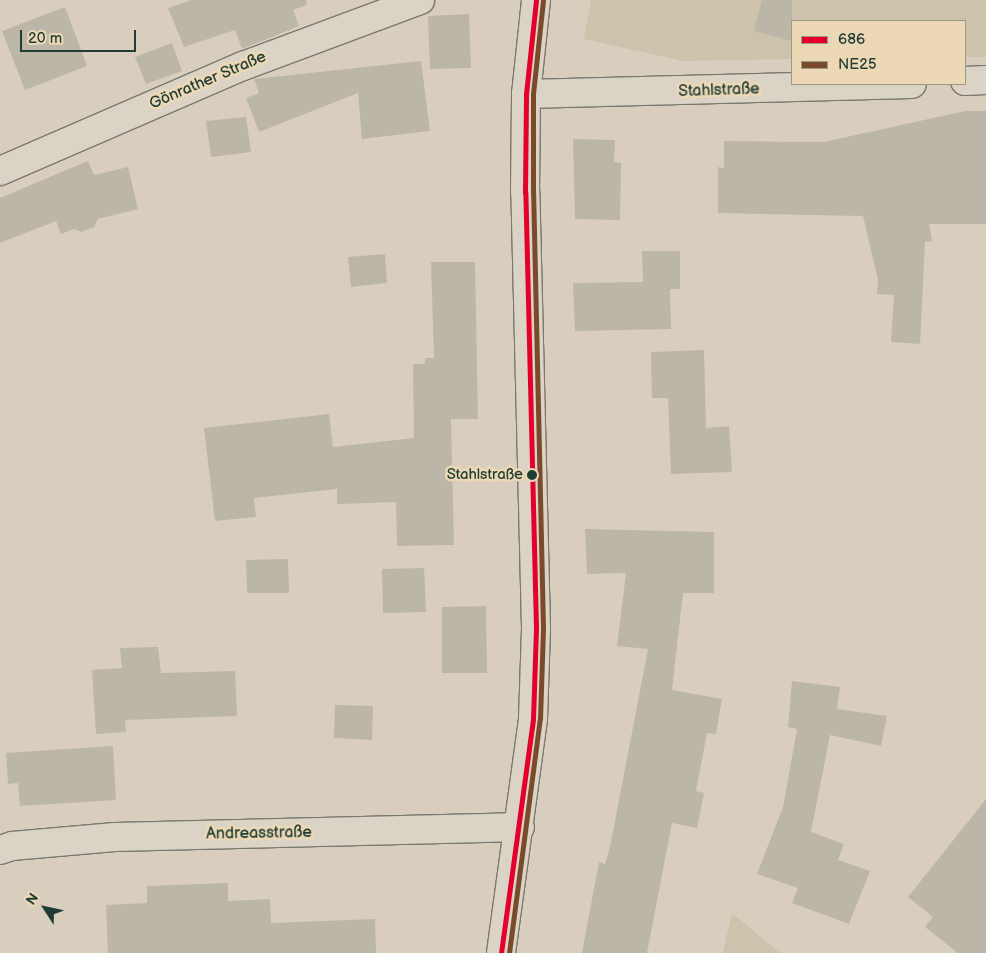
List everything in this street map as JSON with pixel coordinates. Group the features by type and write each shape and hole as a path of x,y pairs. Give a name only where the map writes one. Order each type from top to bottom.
{"street":[{"name":"Gönrather Straße","path":"0,171 243,66 420,0"},
{"path":"501,953 520,827 533,719 536,628 525,192 526,94 536,0"},
{"path":"966,81 986,80"},
{"name":"Stahlstraße","path":"526,94 873,85"},
{"name":"Andreasstraße","path":"0,850 12,846 115,837 520,827"}],"shaded area":[{"path":"591,0 986,0 986,57 966,57 966,20 791,20 791,59 683,61 584,39"},
{"path":"732,913 780,953 723,953"}],"building":[{"path":"192,0 306,0 307,5 293,10 299,26 242,49 235,30 184,47 168,8"},
{"path":"762,0 792,0 791,41 754,31"},
{"path":"65,7 87,66 25,90 2,31"},
{"path":"469,14 471,68 430,69 428,16"},
{"path":"172,43 182,71 146,84 135,57"},
{"path":"421,61 430,131 362,139 358,93 259,132 246,98 259,93 254,79"},
{"path":"965,111 986,111 986,224 929,224 932,241 925,242 920,344 891,342 894,295 877,294 878,280 863,216 718,213 718,167 724,168 724,141 824,142"},
{"path":"246,117 251,152 211,157 206,121"},
{"path":"573,139 615,140 614,162 621,163 620,220 575,219"},
{"path":"88,161 94,175 128,167 138,209 98,219 94,227 81,232 74,229 61,234 56,221 0,243 0,198"},
{"path":"642,251 680,251 680,289 670,289 671,329 575,331 573,283 643,282"},
{"path":"385,254 387,283 351,287 348,257"},
{"path":"431,262 475,262 478,419 451,419 454,545 397,546 396,502 337,504 337,489 254,498 256,517 215,521 204,428 329,414 333,447 414,438 413,364 425,364 425,358 434,358"},
{"path":"704,350 706,428 729,426 732,472 671,474 668,398 652,398 651,352"},
{"path":"585,529 714,532 714,593 683,593 672,690 722,699 716,734 707,733 696,791 704,793 697,828 672,823 647,953 582,953 599,862 605,864 610,847 648,649 617,646 626,573 587,574"},
{"path":"288,559 289,593 247,593 246,560"},
{"path":"424,568 426,612 383,613 382,569"},
{"path":"486,606 487,673 442,673 442,607"},
{"path":"158,647 161,673 235,671 237,716 125,720 126,732 96,734 92,670 122,668 120,648"},
{"path":"792,681 840,687 837,709 887,716 881,746 830,735 811,832 844,844 838,860 870,871 849,924 792,903 798,888 757,874 783,807 797,729 788,727"},
{"path":"335,705 373,706 372,740 334,738"},
{"path":"113,746 116,800 20,806 18,783 8,784 6,753"},
{"path":"986,799 986,953 958,953 925,927 933,917 908,897"},
{"path":"228,883 228,901 270,899 271,923 375,919 376,953 108,953 106,905 147,903 147,886"}],"transit line":[{"name":"686","path":"501,953 533,719 536,628 525,192 526,94 536,0"},
{"name":"NE25","path":"509,953 540,719 543,628 533,192 533,94 543,1"}],"place":[{"name":"Stahlstraße","path":"532,475"}]}
